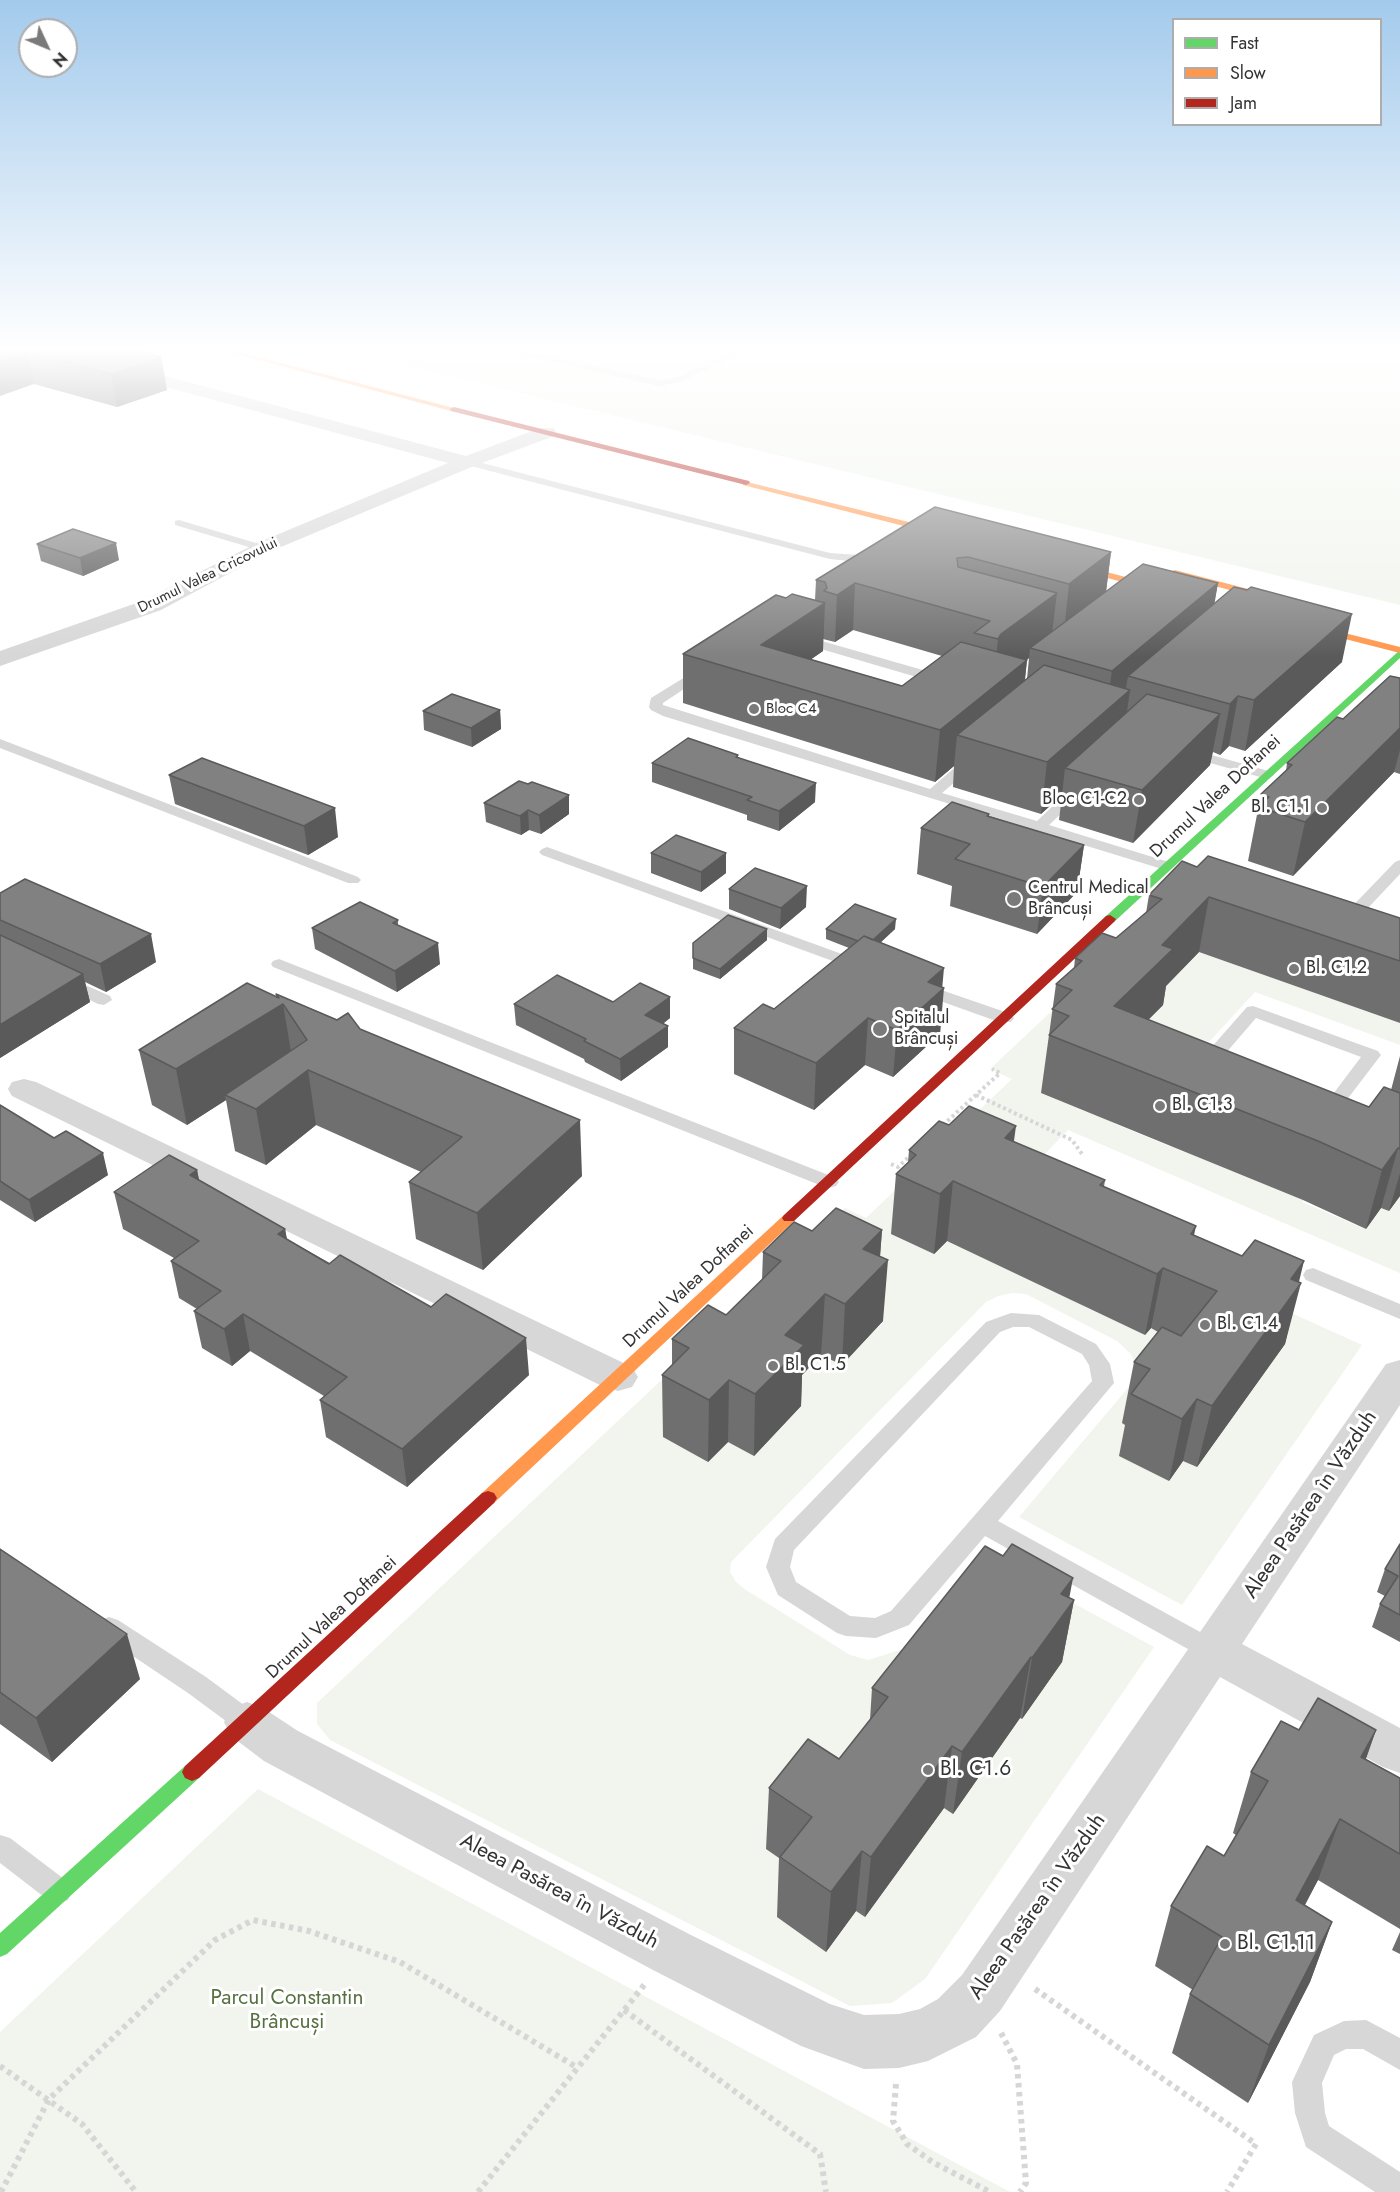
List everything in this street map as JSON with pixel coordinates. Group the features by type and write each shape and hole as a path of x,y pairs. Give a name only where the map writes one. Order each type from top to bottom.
{"street":[{"path":"435,453 467,462"},
{"name":"Drumul Valea Cricovului","path":"3,655 153,605 262,548 490,453"},
{"path":"635,453 926,524 967,539"},
{"path":"1047,560 1184,595"},
{"path":"1159,569 1284,601"},
{"path":"1294,623 1400,651"},
{"name":"Drumul Valea Doftanei","path":"0,1947 247,1722 1400,651"},
{"path":"1167,866 1199,878"},
{"path":"1329,923 1370,938"},
{"path":"24,1089 618,1377"},
{"name":"Aleea Pasărea în Văzduh","path":"247,1722 282,1746 671,1952 820,2027 864,2042 899,2042 928,2034 957,2018 991,1979 1400,1374"},
{"path":"1213,1651 1400,1752"}],"lane":[{"path":"467,462 830,556 858,559 889,548"},
{"path":"179,523 262,548"},
{"path":"905,537 926,524"},
{"path":"793,632 954,679"},
{"path":"711,665 656,701 656,707 1167,866"},
{"path":"1342,706 1361,712"},
{"path":"0,743 353,880"},
{"path":"1176,744 1270,771"},
{"path":"932,794 984,751"},
{"path":"1039,827 1088,782"},
{"path":"547,852 871,970"},
{"path":"1329,923 1397,871"},
{"path":"279,964 829,1182"},
{"path":"52,975 104,1000"},
{"path":"904,982 1005,1018"},
{"path":"1230,1071 1208,1062 1253,1011 1372,1055 1324,1108 1350,1118"},
{"path":"1313,1275 1400,1312"},
{"path":"1011,1320 1032,1320 1089,1349 1099,1364 1103,1383 982,1523 900,1618 876,1628 846,1626 786,1588 778,1567 783,1546 993,1327 1011,1320"},
{"path":"982,1523 1213,1651"},
{"path":"89,1614 247,1722"},
{"path":"0,1847 60,1892"},
{"path":"1400,2055 1366,2034 1344,2035 1324,2045 1307,2082 1310,2113 1317,2136 1400,2190"}],"path":[{"path":"976,1095 1072,1140 1082,1154"},
{"path":"944,1124 955,1129"},
{"path":"2,2192 49,2099 215,1940 253,1920 309,1931 400,1962 578,2068"},
{"path":"478,2192 671,1952"},
{"path":"991,1979 1017,2064 1026,2183 1020,2192"},
{"path":"991,1979 1256,2144 1227,2192"},
{"path":"624,2010 820,2154 826,2192"},
{"path":"899,2042 893,2121 907,2144 934,2163 990,2192"},
{"path":"0,2066 82,2124 136,2192"}],"green space":[{"path":"770,453 1400,453 1400,605"},
{"path":"1174,896 1198,910 1185,966 1199,952 1400,1023 1400,1045 1255,992 1173,1081 1041,1093 1087,1112 1099,1100 1115,1124 1169,1146 1179,1136 1311,1190 1302,1202 1365,1229 1381,1208 1389,1211 1400,1196 1400,1273 1068,1130 1013,1187 1362,1345 1182,1605 1019,1517 1133,1382 1137,1369 1131,1354 1117,1341 1026,1294 1012,1293 986,1302 731,1562 730,1572 736,1582 746,1590 850,1655 868,1660 909,1647 985,1555 1154,1647 925,1979 892,2003 850,2006 330,1740 317,1724 317,1703 845,1208 866,1218 1012,1079 990,1069","holes":["953,1234 1087,1250 1285,1344 1183,1461 1169,1481 1137,1431 1123,1423 1166,1335 1151,1328 1145,1335 1085,1307","883,1322 842,1365 821,1355 782,1396 754,1456 728,1442 708,1462 664,1436","1061,1662 1022,1719 1010,1712 998,1750 953,1813 944,1808 865,1917 808,1877"]},
{"name":"Parcul Constantin Brâncuși","path":"258,1789 1010,2192 0,2192 0,2032"}],"building":[{"path":"935,507 1111,552 1069,584 968,557 957,558 958,567 1057,593 1001,634 998,639 974,633 990,621 855,583 837,595 824,591 827,588 825,582 816,580"},
{"path":"73,529 116,543 80,558 37,544"},
{"path":"1143,564 1218,583 1112,671 1030,648"},
{"path":"1234,587 1247,590 1251,587 1352,614 1254,700 1238,696 1230,704 1128,676"},
{"path":"792,594 825,603 761,645 902,686 961,642 1027,660 940,730 683,654 776,595 786,598"},
{"path":"1044,665 1130,690 1047,762 957,735"},
{"path":"1390,676 1400,678 1400,728 1305,822 1259,807 1269,797 1261,794 1292,765 1287,763 1337,717 1343,719"},
{"path":"452,694 500,710 471,728 423,711"},
{"path":"1147,694 1220,714 1142,790 1065,768"},
{"path":"688,738 738,755 736,757 816,783 779,811 747,800 752,797 652,763"},
{"path":"202,758 335,808 304,826 169,775"},
{"path":"519,781 528,784 532,782 569,795 539,815 528,810 520,816 484,803"},
{"path":"952,802 989,814 987,816 1084,845 1043,887 955,859 970,844 921,828"},
{"path":"676,835 726,853 701,872 651,853"},
{"path":"1208,856 1400,918 1400,961 1209,897 1162,945 1173,949 1114,1006 1369,1107 1384,1087 1400,1093 1400,1149 1398,1148 1382,1170 1318,1141 1049,1035 1069,1016 1052,1009 1072,990 1056,984 1082,961 1075,958 1102,933 1116,938 1162,899 1149,895 1182,861 1197,867"},
{"path":"755,868 807,886 781,908 729,889"},
{"path":"25,879 151,934 100,964 0,920 0,893"},
{"path":"360,902 398,920 393,923 438,943 395,971 312,928"},
{"path":"855,904 896,919 873,940 864,936 858,941 826,929"},
{"path":"728,915 767,929 720,969 693,958 693,943"},
{"path":"0,935 83,974 0,1025"},
{"path":"864,936 944,968 928,982 944,988 897,1030 868,1018 816,1063 734,1028 763,1004 774,1009"},
{"path":"557,975 613,1002 640,983 670,997 645,1015 668,1026 620,1059 584,1041 586,1039 514,1004"},
{"path":"247,983 337,1020 348,1013 360,1029 580,1120 477,1213 409,1182 462,1137 308,1070 256,1109 225,1095 307,1040 283,1004 176,1069 139,1050"},
{"path":"0,1105 54,1138 66,1131 103,1153 29,1200 0,1181"},
{"path":"969,1106 1016,1126 1005,1138 1105,1180 1100,1185 1196,1226 1191,1234 1242,1256 1255,1240 1304,1261 1291,1279 1301,1283 1212,1406 1197,1399 1182,1419 1131,1394 1150,1369 1134,1362 1162,1327 1181,1336 1217,1291 1163,1268 1157,1274 953,1181 940,1194 896,1174 916,1155 909,1150 939,1121 949,1125"},
{"path":"169,1155 197,1170 190,1175 285,1229 278,1234 329,1264 340,1255 431,1307 446,1294 526,1338 402,1449 320,1400 347,1377 243,1314 224,1329 194,1311 221,1291 171,1261 199,1241 114,1192"},
{"path":"836,1208 882,1230 863,1249 888,1260 845,1304 825,1294 785,1335 804,1345 755,1394 729,1380 709,1400 662,1375 689,1348 672,1339 708,1305 726,1315 781,1261 763,1252 794,1222 812,1231"},
{"path":"1012,1544 1073,1578 1061,1594 1074,1600 962,1752 952,1746 871,1857 862,1851 831,1892 780,1857 812,1817 769,1788 808,1739 839,1759 888,1697 872,1688 985,1546 1003,1556"},
{"path":"1400,1544 1400,1615 1380,1604 1398,1576 1385,1569"},
{"path":"0,1549 127,1634 36,1718 0,1692"},
{"path":"1318,1698 1376,1730 1361,1757 1400,1778 1400,1854 1340,1819 1296,1900 1332,1922 1269,2045 1190,1994 1222,1937 1171,1906 1207,1846 1224,1856 1268,1781 1251,1772 1281,1721 1299,1730"}],"traffic: fast":[{"path":"1110,919 1400,653"},
{"path":"0,1947 192,1772"}],"traffic: slow":[{"path":"746,483 950,535"},
{"path":"1064,564 1165,590"},
{"path":"1175,573 1276,599"},
{"path":"1305,626 1400,650"},
{"path":"488,1498 789,1218"}],"traffic: jam":[{"path":"629,453 746,483"},
{"path":"789,1218 1110,919"},
{"path":"192,1772 488,1498"}],"place":[{"name":"Bloc C4","path":"754,709"},
{"name":"Bloc C1-C2","path":"1139,800"},
{"name":"Bl. C1.1","path":"1322,808"},
{"name":"Centrul Medical Brâncuși","path":"1014,899"},
{"name":"Bl. C1.2","path":"1294,969"},
{"name":"Spitalul Brâncuși","path":"880,1029"},
{"name":"Bl. C1.3","path":"1160,1106"},
{"name":"Bl. C1.4","path":"1205,1325"},
{"name":"Bl. C1.5","path":"773,1366"},
{"name":"Bl. C1.6","path":"928,1770"},
{"name":"Bl. C1.11","path":"1225,1944"}]}
